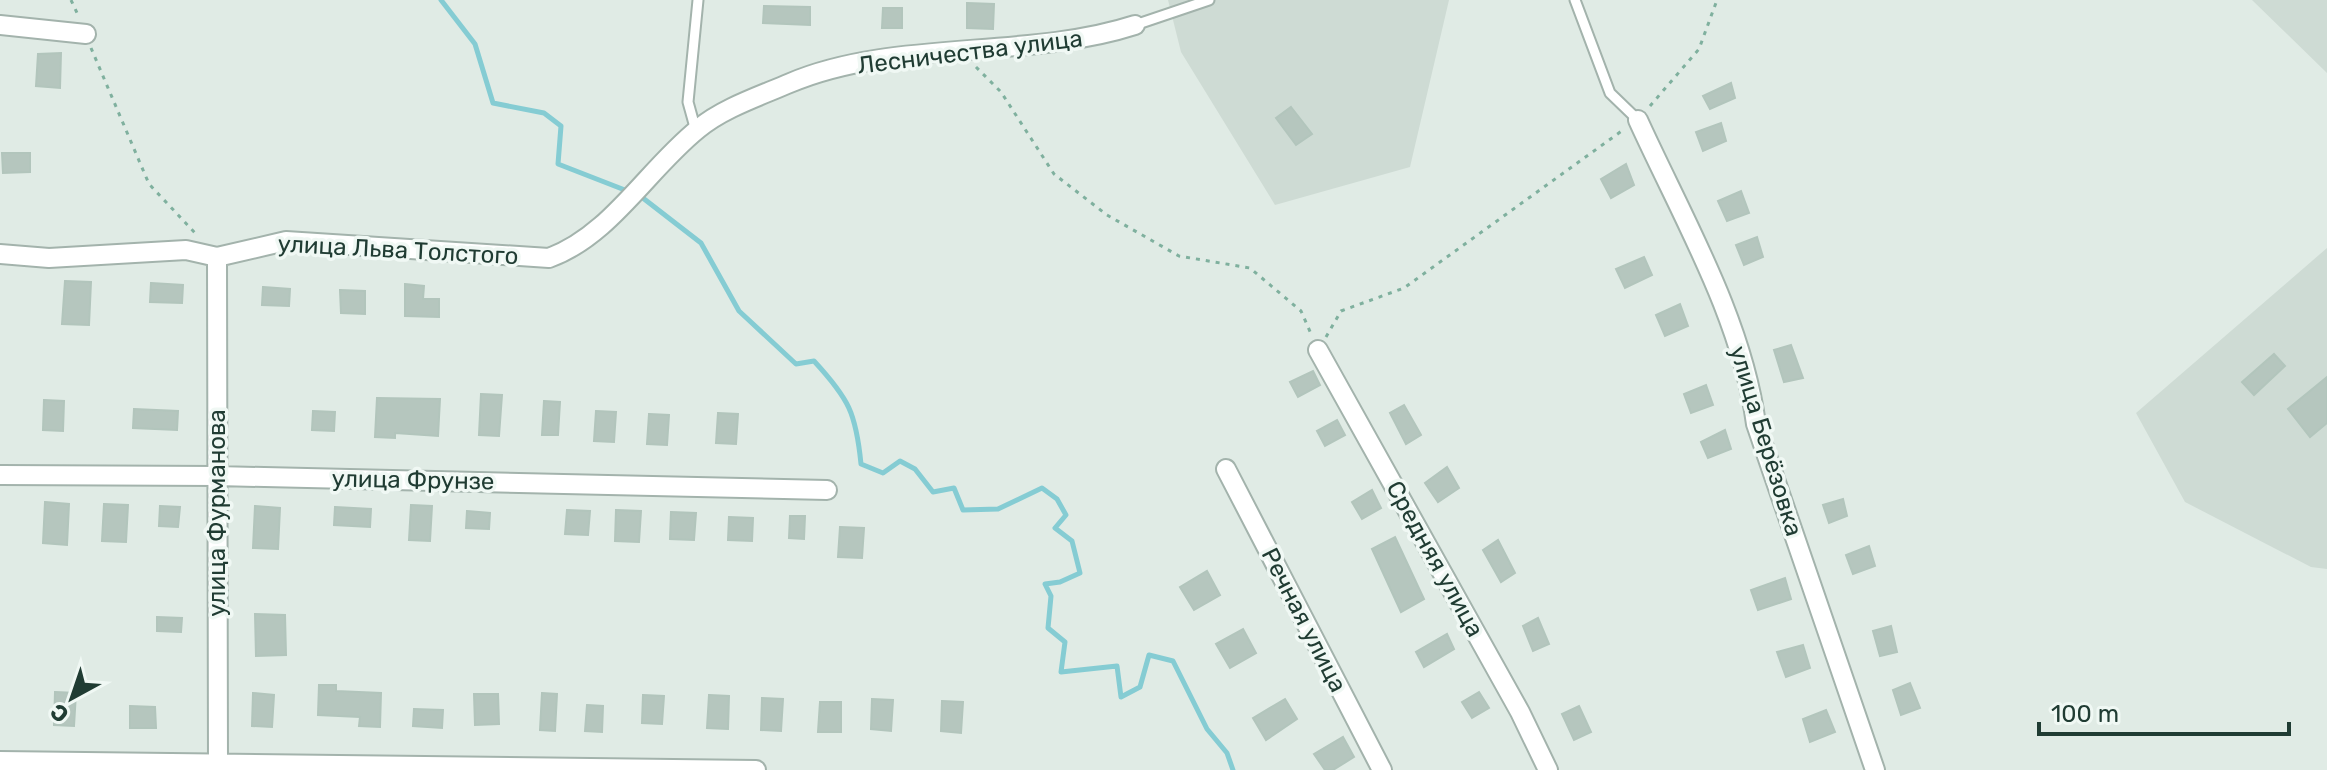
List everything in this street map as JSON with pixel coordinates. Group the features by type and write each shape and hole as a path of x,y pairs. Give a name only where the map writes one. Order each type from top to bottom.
{"street":[{"path":"0,25 86,34"},
{"name":"Лесничества улица","path":"644,179 696,131 795,81 915,55 961,53 1105,35 1135,25"},
{"name":"улица Берёзовка","path":"1638,120 1709,275 1750,379 1756,424 1875,770"},
{"name":"улица Льва Толстого","path":"0,254 49,258 186,250 217,257 286,241 549,258 583,241 605,224 644,179"},
{"name":"улица Фурманова","path":"217,257 218,766"},
{"name":"Средняя улица","path":"1318,350 1520,712 1548,770"},
{"name":"Речная улица","path":"1226,469 1382,770"},
{"name":"улица Фрунзе","path":"0,475 217,476 827,490"},
{"path":"0,761 218,766 756,770"}],"lane":[{"path":"696,131 688,102 698,0"},
{"path":"1135,25 1209,0"},
{"path":"1575,0 1610,93 1638,120"}],"path":[{"path":"1318,350 1341,311 1404,288 1638,120 1699,49 1717,0"},
{"path":"86,34 149,184 197,236"},
{"path":"961,53 1001,92 1054,174 1107,215 1179,256 1250,268 1301,311 1318,350"}],"shaded area":[{"path":"1168,0 1449,0 1410,167 1275,205 1181,52"},
{"path":"2252,0 2327,0 2327,73"},
{"path":"2327,248 2327,569 2311,567 2185,502 2136,413"}],"building":[{"path":"967,3 994,4 993,29 967,28"},
{"path":"764,6 810,7 810,25 763,23"},
{"path":"883,8 902,8 902,28 882,28"},
{"path":"61,53 60,88 36,86 38,54"},
{"path":"1731,83 1735,98 1710,109 1703,96"},
{"path":"1291,107 1312,134 1296,145 1276,118"},
{"path":"1721,123 1726,141 1703,151 1696,132"},
{"path":"2,153 30,153 30,172 3,173"},
{"path":"1626,164 1634,185 1611,198 1601,179"},
{"path":"1741,191 1749,213 1727,221 1718,201"},
{"path":"1757,237 1763,257 1744,265 1736,245"},
{"path":"1644,257 1652,275 1625,288 1616,269"},
{"path":"65,281 91,282 89,325 62,324"},
{"path":"151,283 183,285 182,303 150,302"},
{"path":"405,284 424,286 423,299 439,299 439,317 405,316"},
{"path":"263,287 290,289 289,306 262,305"},
{"path":"340,290 365,291 365,314 341,313"},
{"path":"1680,304 1688,326 1665,336 1656,315"},
{"path":"1791,345 1803,378 1784,382 1774,350"},
{"path":"2274,354 2285,366 2254,395 2242,382"},
{"path":"1313,371 1320,385 1298,397 1290,382"},
{"path":"2327,377 2327,423 2310,437 2288,409"},
{"path":"1706,385 1713,405 1691,413 1684,394"},
{"path":"481,394 502,395 499,436 479,435"},
{"path":"377,398 440,399 438,436 395,433 395,438 375,437"},
{"path":"44,400 64,401 63,431 43,430"},
{"path":"544,401 560,402 558,435 542,435"},
{"path":"1404,405 1421,435 1406,444 1390,413"},
{"path":"134,409 178,411 177,430 133,428"},
{"path":"313,411 335,412 334,431 312,430"},
{"path":"596,411 616,412 614,442 594,441"},
{"path":"718,413 738,414 736,444 716,443"},
{"path":"649,414 669,415 667,445 647,444"},
{"path":"1337,420 1345,435 1325,446 1317,431"},
{"path":"1725,430 1731,449 1708,458 1701,442"},
{"path":"1447,467 1459,488 1438,502 1425,483"},
{"path":"1372,490 1381,508 1362,519 1352,502"},
{"path":"1843,499 1847,516 1829,523 1823,505"},
{"path":"45,502 69,504 67,545 43,543"},
{"path":"104,504 128,505 126,542 102,541"},
{"path":"411,505 432,506 430,541 409,540"},
{"path":"160,506 180,507 178,527 159,526"},
{"path":"255,506 280,508 278,549 253,548"},
{"path":"335,507 371,509 370,527 334,525"},
{"path":"567,510 590,511 588,535 565,534"},
{"path":"616,510 641,511 639,542 615,541"},
{"path":"467,511 490,513 489,529 466,528"},
{"path":"671,512 696,513 694,540 670,539"},
{"path":"790,516 805,516 804,539 789,538"},
{"path":"729,517 753,518 752,541 728,540"},
{"path":"840,527 864,528 862,558 838,557"},
{"path":"1395,537 1424,599 1401,612 1372,549"},
{"path":"1498,540 1515,573 1501,582 1483,550"},
{"path":"1869,546 1875,566 1853,574 1846,555"},
{"path":"1207,571 1220,595 1194,610 1180,587"},
{"path":"1785,578 1791,599 1758,610 1751,590"},
{"path":"255,614 285,615 286,655 256,656"},
{"path":"157,617 182,618 181,632 157,631"},
{"path":"1538,618 1549,644 1533,651 1523,626"},
{"path":"1891,626 1897,652 1880,656 1873,631"},
{"path":"1243,629 1256,653 1230,668 1216,644"},
{"path":"1447,634 1454,649 1424,667 1416,652"},
{"path":"1803,645 1810,668 1786,677 1777,652"},
{"path":"1910,683 1920,708 1901,715 1893,690"},
{"path":"319,685 336,685 336,691 381,693 380,727 359,726 360,717 318,715"},
{"path":"55,692 76,693 74,726 54,725"},
{"path":"1479,692 1489,708 1472,718 1462,702"},
{"path":"253,693 274,695 272,727 252,726"},
{"path":"542,693 557,694 555,731 540,730"},
{"path":"474,694 498,694 499,724 475,725"},
{"path":"643,695 664,696 662,724 642,723"},
{"path":"709,695 729,696 728,729 707,728"},
{"path":"762,698 783,699 781,731 761,730"},
{"path":"872,699 893,700 891,731 871,729"},
{"path":"1285,699 1297,719 1266,740 1253,718"},
{"path":"942,701 963,702 961,733 941,731"},
{"path":"820,702 841,702 841,732 818,732"},
{"path":"587,705 603,706 602,732 585,731"},
{"path":"130,706 155,707 156,728 130,728"},
{"path":"1579,706 1591,732 1574,740 1562,714"},
{"path":"414,709 443,710 442,728 413,726"},
{"path":"1826,710 1835,732 1810,742 1803,719"},
{"path":"1343,737 1354,757 1333,770 1325,770 1314,754"}],"waterway":[{"path":"441,0 475,44 493,103 544,113 561,126 558,164 630,192"},
{"path":"639,195 701,243 739,311 796,364 814,361 826,374 849,408 861,464 883,473 900,461 915,469 933,492 954,488 963,510 998,509 1042,488 1057,499 1066,515 1055,528 1072,541 1080,573 1060,582 1045,584 1051,596 1048,628 1065,642 1061,672 1117,666 1121,697 1140,687 1149,655 1173,661 1207,729 1227,753 1233,770"}]}
